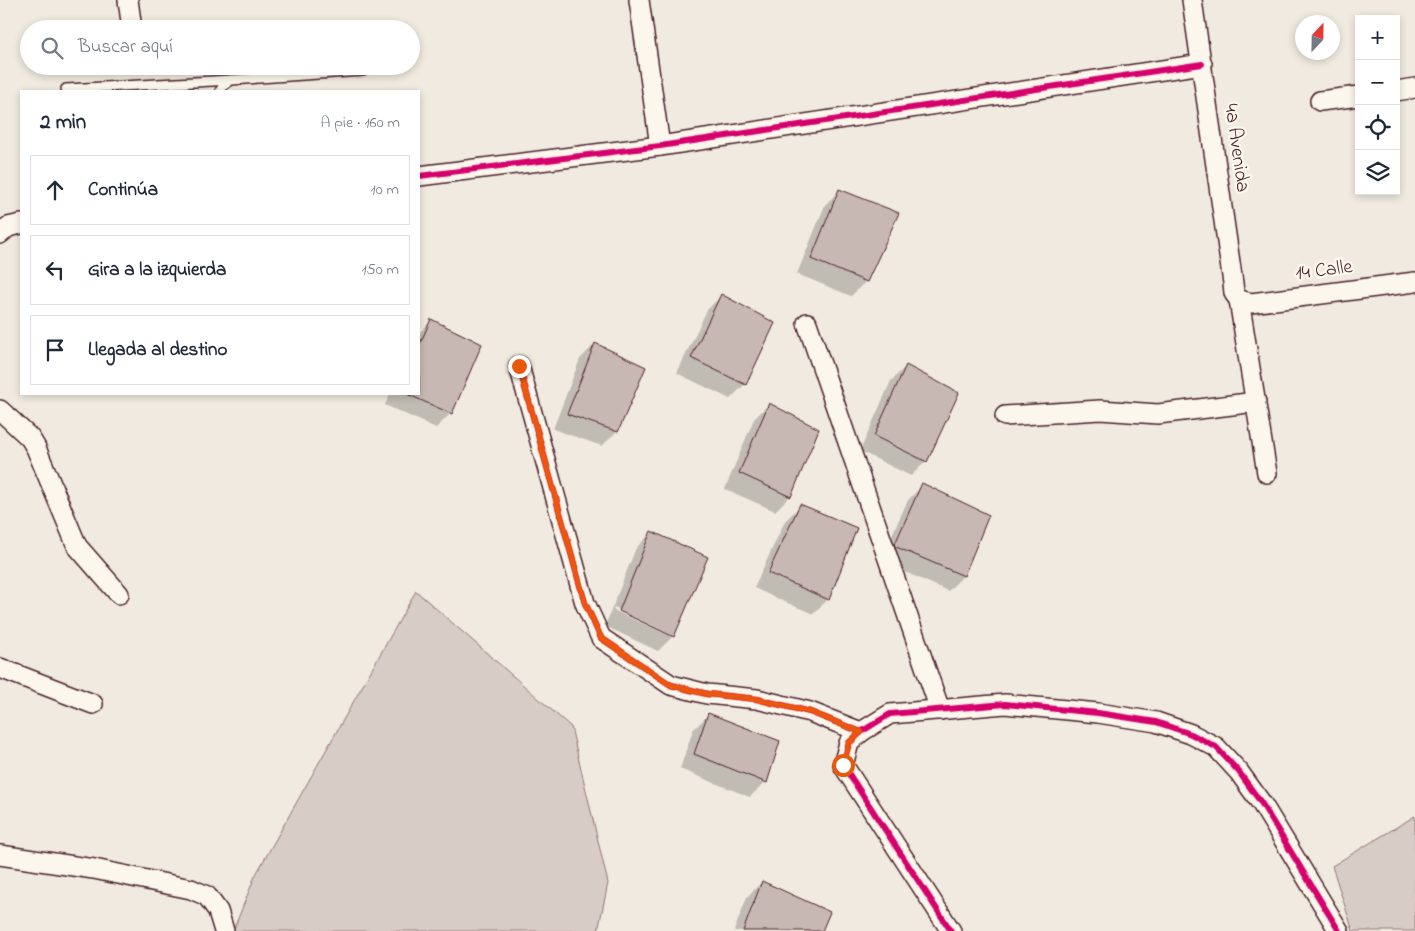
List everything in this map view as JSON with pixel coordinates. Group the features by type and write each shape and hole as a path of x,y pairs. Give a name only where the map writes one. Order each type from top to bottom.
{"street":[{"path":"128,0 131,20"},
{"path":"639,0 660,146"},
{"name":"4a Avenida","path":"1192,0 1232,283 1234,293 1239,300 1267,473"},
{"path":"420,176 660,146 1202,64"},
{"path":"1400,90 1415,88"},
{"path":"1320,101 1355,97"},
{"path":"0,234 8,226 20,224"},
{"name":"14 Calle","path":"1239,300 1251,303 1415,282"},
{"path":"807,323 940,710"},
{"path":"519,366 585,603 601,638 671,685 707,694 757,699 810,712 861,732"},
{"path":"1005,416 1100,410 1158,414 1256,402"},
{"path":"0,410 30,438 36,448 77,546 119,594"},
{"path":"0,668 93,704"},
{"path":"951,931 843,765 849,743 861,732 890,714 1005,704 1098,713 1156,722 1191,734 1216,747 1239,772 1262,804 1339,931"},
{"path":"0,855 94,869 191,889 207,896 218,911 224,931"}],"lane":[{"path":"66,89 144,88 304,75"},
{"path":"221,90 231,80"}],"shaded area":[{"path":"416,591 571,727 608,883 598,931 233,931 255,876"},
{"path":"1415,816 1415,931 1353,931 1332,866"}],"building":[{"path":"839,189 899,213 867,282 811,259"},
{"path":"721,294 775,323 746,385 691,358"},
{"path":"431,319 482,344 452,414 409,395 420,395 420,344"},
{"path":"595,343 646,367 618,432 567,414"},
{"path":"906,365 959,393 927,462 874,436"},
{"path":"769,403 819,429 791,497 739,473"},
{"path":"922,483 989,515 964,576 894,546"},
{"path":"800,504 857,528 829,600 768,573"},
{"path":"651,531 708,557 674,637 619,611"},
{"path":"708,713 780,741 767,783 694,754"},
{"path":"762,881 830,912 822,931 743,931"}],"cycle path":[{"path":"420,176 660,146 1202,64"},
{"path":"519,366 585,603 601,638 671,685 707,694 757,699 810,712 861,732"},
{"path":"951,931 843,765 849,743 861,732 890,714 1005,704 1098,713 1156,722 1191,734 1216,747 1239,772 1262,804 1339,931"}],"route":[{"path":"519,366 585,603 601,638 671,685 707,694 757,699 810,712 861,732 849,743 843,765"}]}
